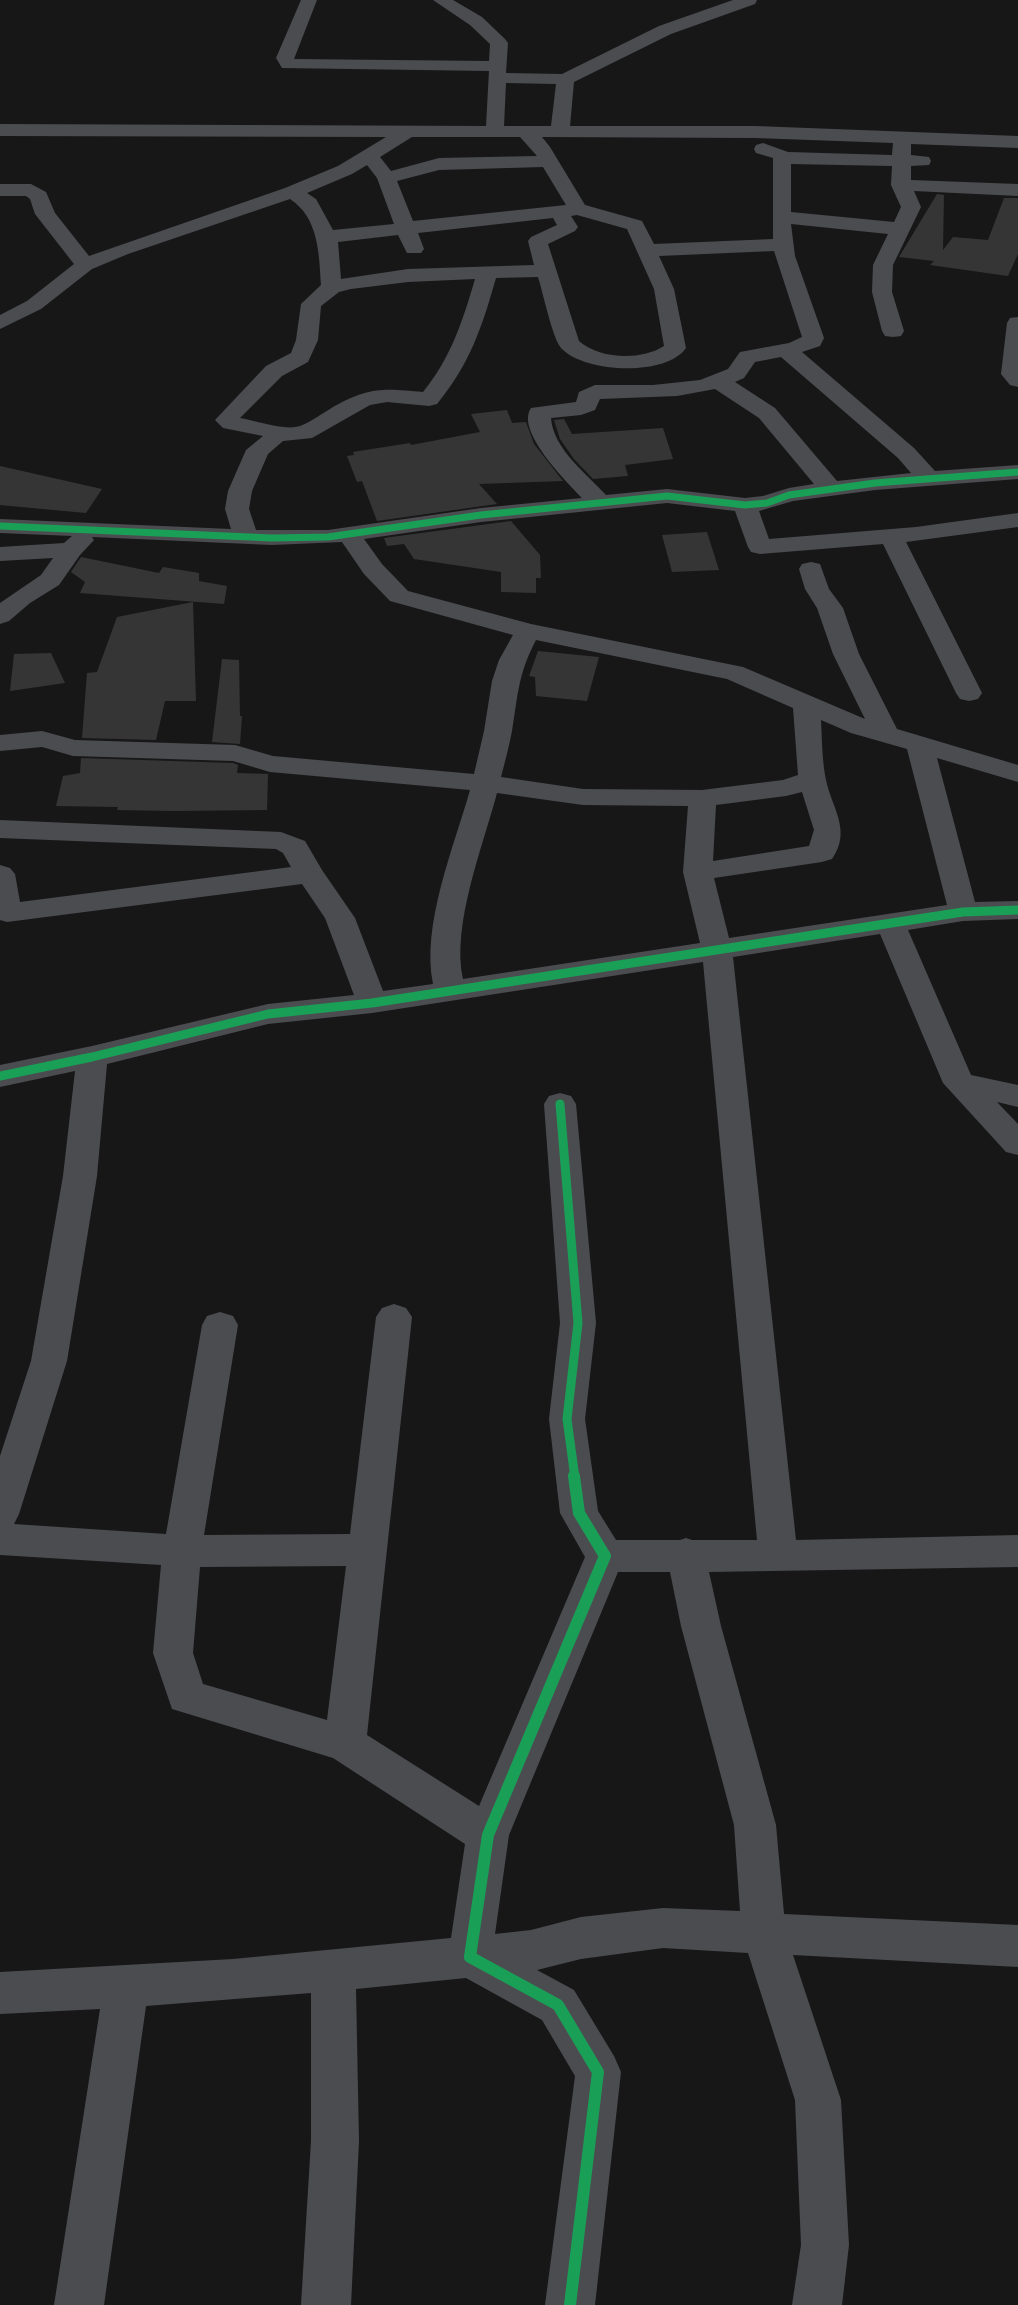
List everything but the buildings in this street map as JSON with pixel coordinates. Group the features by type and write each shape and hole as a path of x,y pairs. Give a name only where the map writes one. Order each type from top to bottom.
{"street":[{"path":"309,0 285,58 288,64 497,72 566,79 665,30 749,0"},
{"path":"441,0 476,21 499,43 495,131"},
{"path":"560,131 566,79"},
{"path":"0,130 755,132 1018,142"},
{"path":"0,323 34,305 85,265 121,250 292,192 370,156 410,130"},
{"path":"327,237 569,210 635,225 664,289 675,348 671,352 651,360 610,362 574,350 568,343 547,270 541,259 538,241 568,227 569,210 549,161 541,147 525,131"},
{"path":"600,503 554,452 540,426 538,415 580,408 586,405 587,397 595,392 646,392 719,382 735,376 748,357 786,350 812,342 813,338 784,256 781,217 782,158 779,154 760,146 755,132"},
{"path":"892,331 882,292 883,265 900,229 921,207 901,185 902,138"},
{"path":"370,156 386,178 405,229 427,275"},
{"path":"782,158 937,162"},
{"path":"386,178 439,164 549,161"},
{"path":"901,185 1018,190"},
{"path":"0,190 31,190 39,196 45,214 85,265"},
{"path":"292,192 309,202 327,237 332,287"},
{"path":"963,207 1010,209"},
{"path":"781,217 900,229"},
{"path":"646,250 783,245"},
{"path":"488,272 465,348 445,381 429,399 374,396 364,399 304,433 275,434 269,428 225,420 274,371 300,357 307,339 311,304 332,287 349,283 427,275 488,272 518,273 547,270"},
{"path":"1018,323 1012,374 1018,380"},
{"path":"786,350 906,453 929,479"},
{"path":"632,360 646,392"},
{"path":"719,382 767,413 830,488"},
{"path":"246,537 237,509 240,491 258,450 272,440 275,434"},
{"path":"0,526 246,537 350,536 481,514 667,496 745,505 767,503 789,495 830,488 929,479 1012,495"},
{"path":"745,505 760,547 891,536 1012,495"},
{"path":"0,616 21,598 50,580 71,550 91,530"},
{"path":"350,536 373,569 399,596 528,631 734,672 861,727 1018,774"},
{"path":"891,536 969,693"},
{"path":"0,554 71,550"},
{"path":"811,570 818,589 830,608 846,654 886,734"},
{"path":"450,991 445,968 448,920 486,783 498,731 505,681 512,660 528,631"},
{"path":"698,872 822,853 828,830 812,780 806,703"},
{"path":"0,743 41,740 54,741 63,747 73,748 235,753 270,764 486,783 583,798 702,798 786,788 812,780"},
{"path":"920,746 963,912"},
{"path":"702,798 698,872 717,949 778,1556"},
{"path":"0,829 281,841 295,847 309,874 350,934 372,1003"},
{"path":"0,874 7,913 309,874"},
{"path":"0,1076 92,1057 248,1018 372,1003 963,912 1018,910"},
{"path":"891,924 959,1083 1018,1144"},
{"path":"0,1514 49,1361 80,1176 92,1057"},
{"path":"959,1083 1018,1096"},
{"path":"560,1104 578,1323 567,1419 579,1513 605,1556"},
{"path":"345,1743 394,1317"},
{"path":"220,1325 182,1551 173,1653 186,1696 345,1743 488,1835"},
{"path":"0,1539 182,1551 367,1550"},
{"path":"605,1556 686,1554 778,1556 1018,1551"},
{"path":"686,1554 701,1626 755,1825 764,1934 818,2100 825,2245 817,2305"},
{"path":"470,1957 488,1835 605,1556"},
{"path":"0,1993 233,1980 470,1957 531,1951 581,1938 663,1928 1018,1946"},
{"path":"470,1957 558,2005 598,2072 569,2293 570,2305"},
{"path":"326,2305 335,2141 333,1970"},
{"path":"79,2305 126,1986"}],"cycle path":[{"path":"0,526 272,538 328,537 481,515 667,496 745,505 767,503 789,495 875,483 1018,472"},
{"path":"0,1076 92,1057 268,1014 372,1003 963,912 1018,910"},
{"path":"560,1104 578,1323 567,1419 579,1513 605,1556 488,1835 470,1957 558,2005 598,2072 570,2305"}]}
